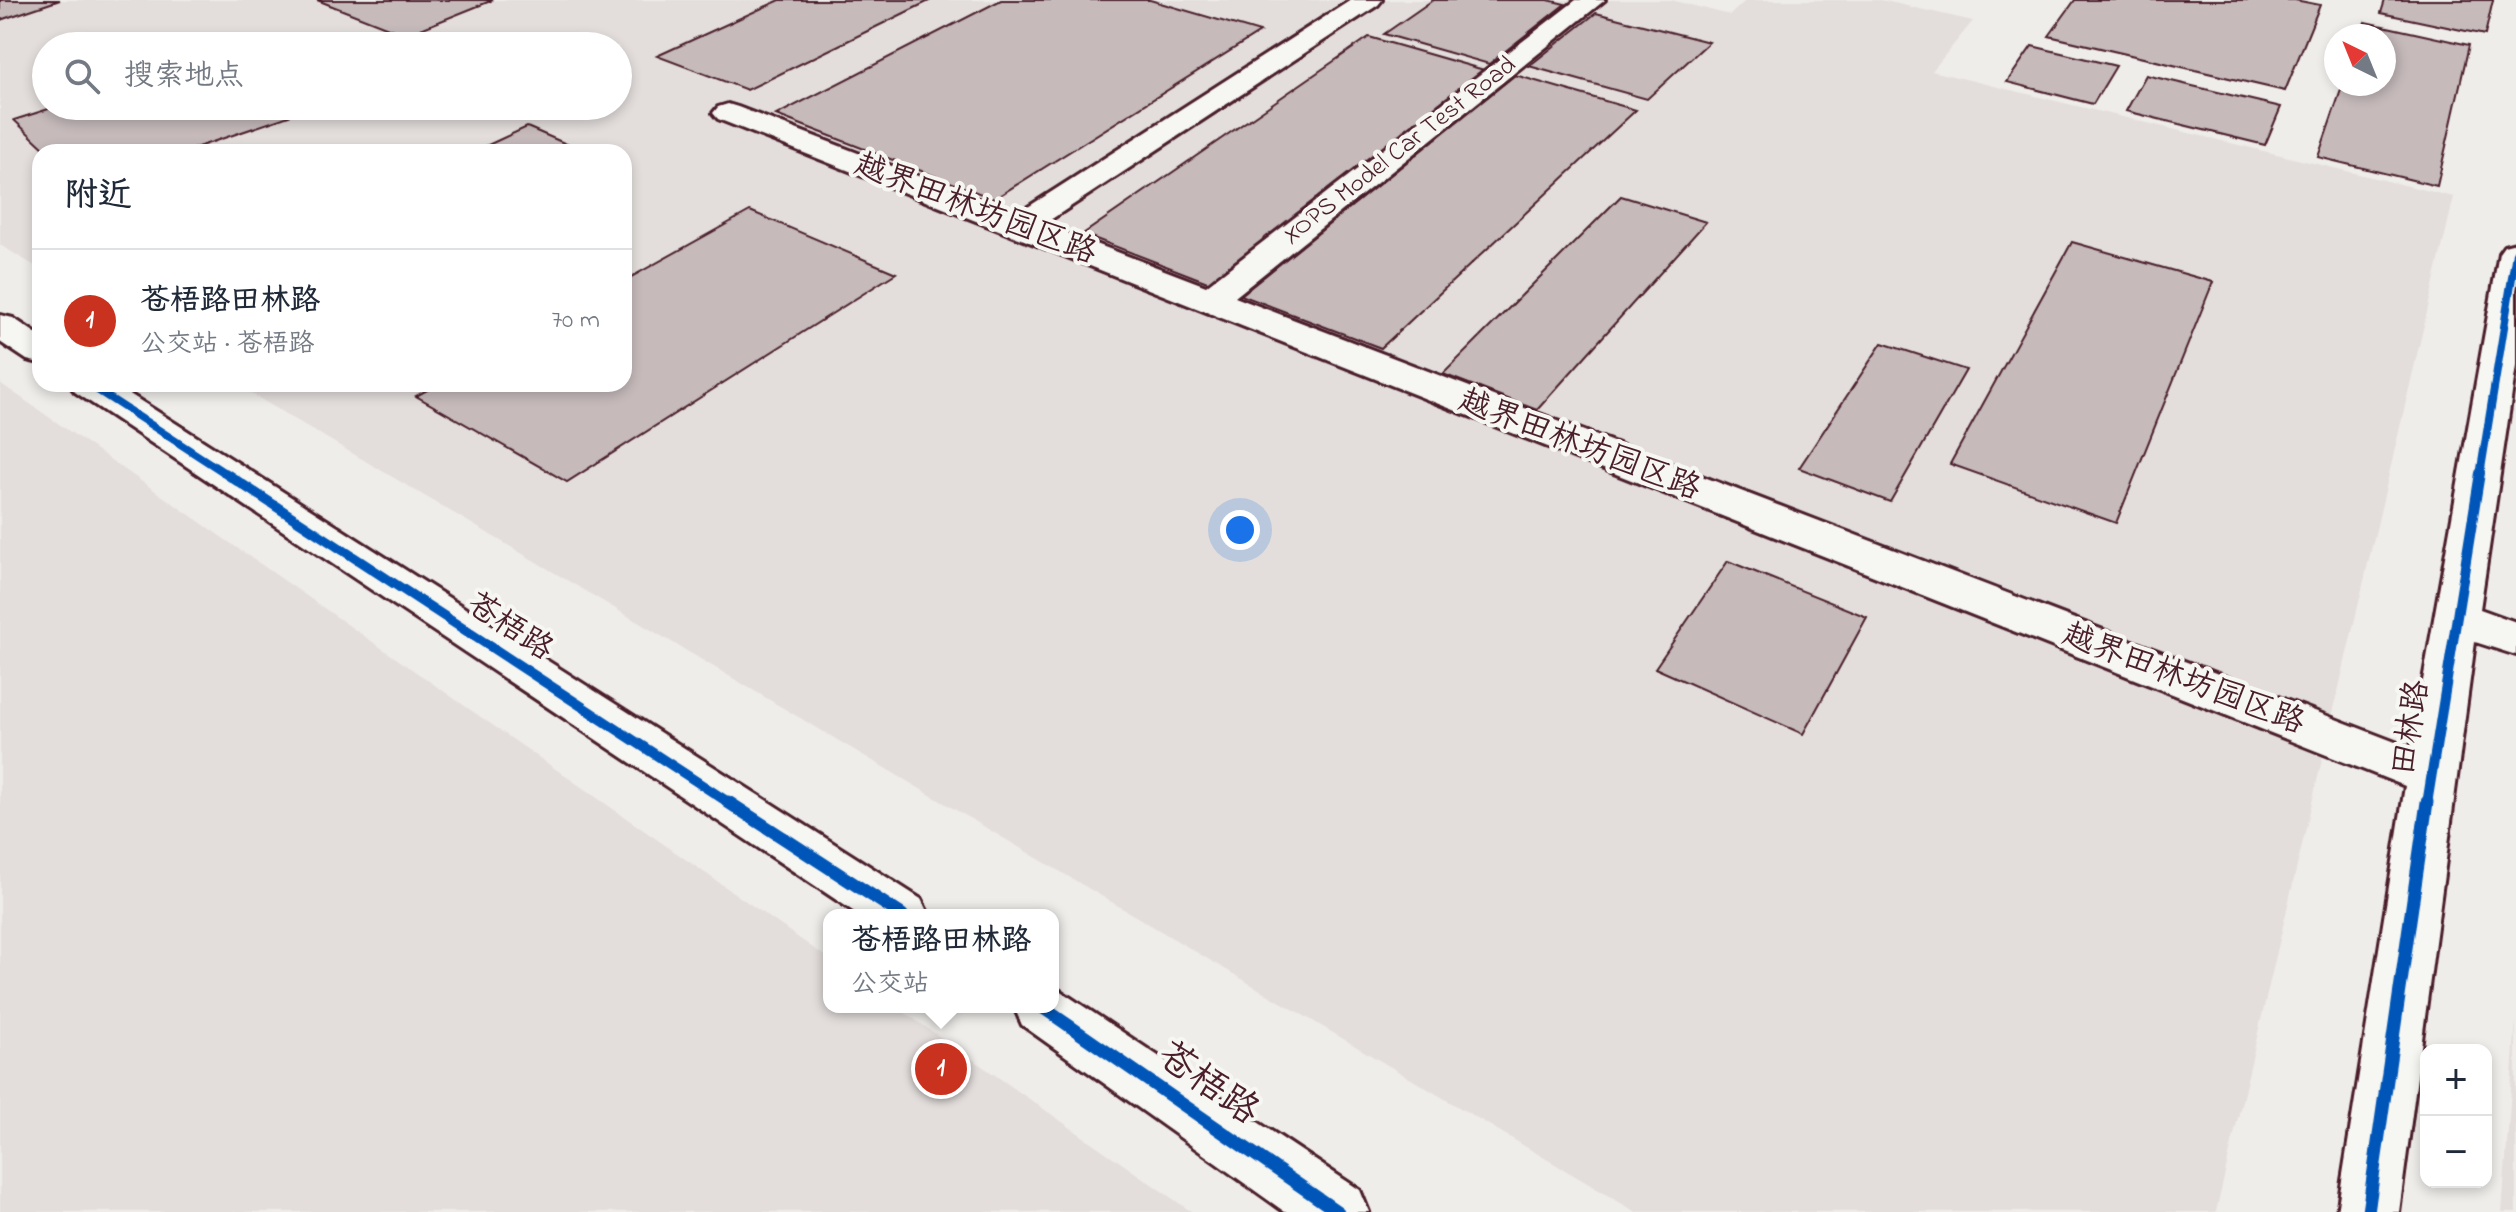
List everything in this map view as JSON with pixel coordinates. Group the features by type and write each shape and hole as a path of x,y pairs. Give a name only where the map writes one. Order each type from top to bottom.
{"street":[{"path":"1018,227 1369,0"},
{"name":"XOPS Model Car Test Road","path":"1208,301 1592,0"},
{"name":"越界田林坊园区路","path":"728,113 2431,776"},
{"name":"田林路","path":"2368,1212 2431,776 2516,253"},
{"path":"0,326 32,347"},
{"name":"苍梧路","path":"100,392 893,909"},
{"path":"2457,618 2516,639"},
{"name":"苍梧路","path":"1051,1013 1338,1212"}],"shaded area":[{"path":"0,0 1671,0 1730,15 1746,0 1881,0 1973,21 1932,71 2454,197 2216,1212 1636,1212 249,392 632,392 632,144 32,144 32,264 0,245"},
{"path":"0,383 823,955 823,1013 906,1013 1192,1212 0,1212"},
{"path":"2516,1020 2516,1212 2502,1212"}],"building":[{"path":"0,0 60,0 0,20"},
{"path":"317,0 493,0 413,32 398,32"},
{"path":"780,0 931,0 747,90 657,56"},
{"path":"1001,0 1150,0 1260,32 994,199 776,115"},
{"path":"1433,0 1548,0 1565,4 1489,64 1384,34"},
{"path":"2075,0 2295,0 2320,5 2285,91 2049,36"},
{"path":"2385,0 2493,0 2485,35 2381,13"},
{"path":"1596,13 1709,42 1647,99 1529,66"},
{"path":"2396,29 2469,45 2437,186 2318,157 2339,96 2396,96"},
{"path":"1369,37 1484,70 1210,283 1083,234"},
{"path":"2032,46 2116,66 2093,104 2007,82"},
{"path":"1515,75 1636,110 1381,348 1241,295"},
{"path":"2146,75 2281,107 2265,145 2126,111"},
{"path":"32,114 32,120 277,120 207,144 40,144 14,120"},
{"path":"527,127 566,144 490,144"},
{"path":"1621,196 1706,222 1537,410 1443,374"},
{"path":"750,211 896,273 567,482 416,396 423,392 632,392 632,277"},
{"path":"2072,242 2213,282 2116,523 1950,464"},
{"path":"1882,343 1966,370 1890,502 1799,468"},
{"path":"1728,561 1867,617 1803,734 1655,668"}],"cycle path":[{"path":"2368,1212 2431,776 2516,253"},
{"path":"100,392 893,909"},
{"path":"1051,1013 1338,1212"}],"place":[{"name":"苍梧路田林路","path":"941,1069"}]}
